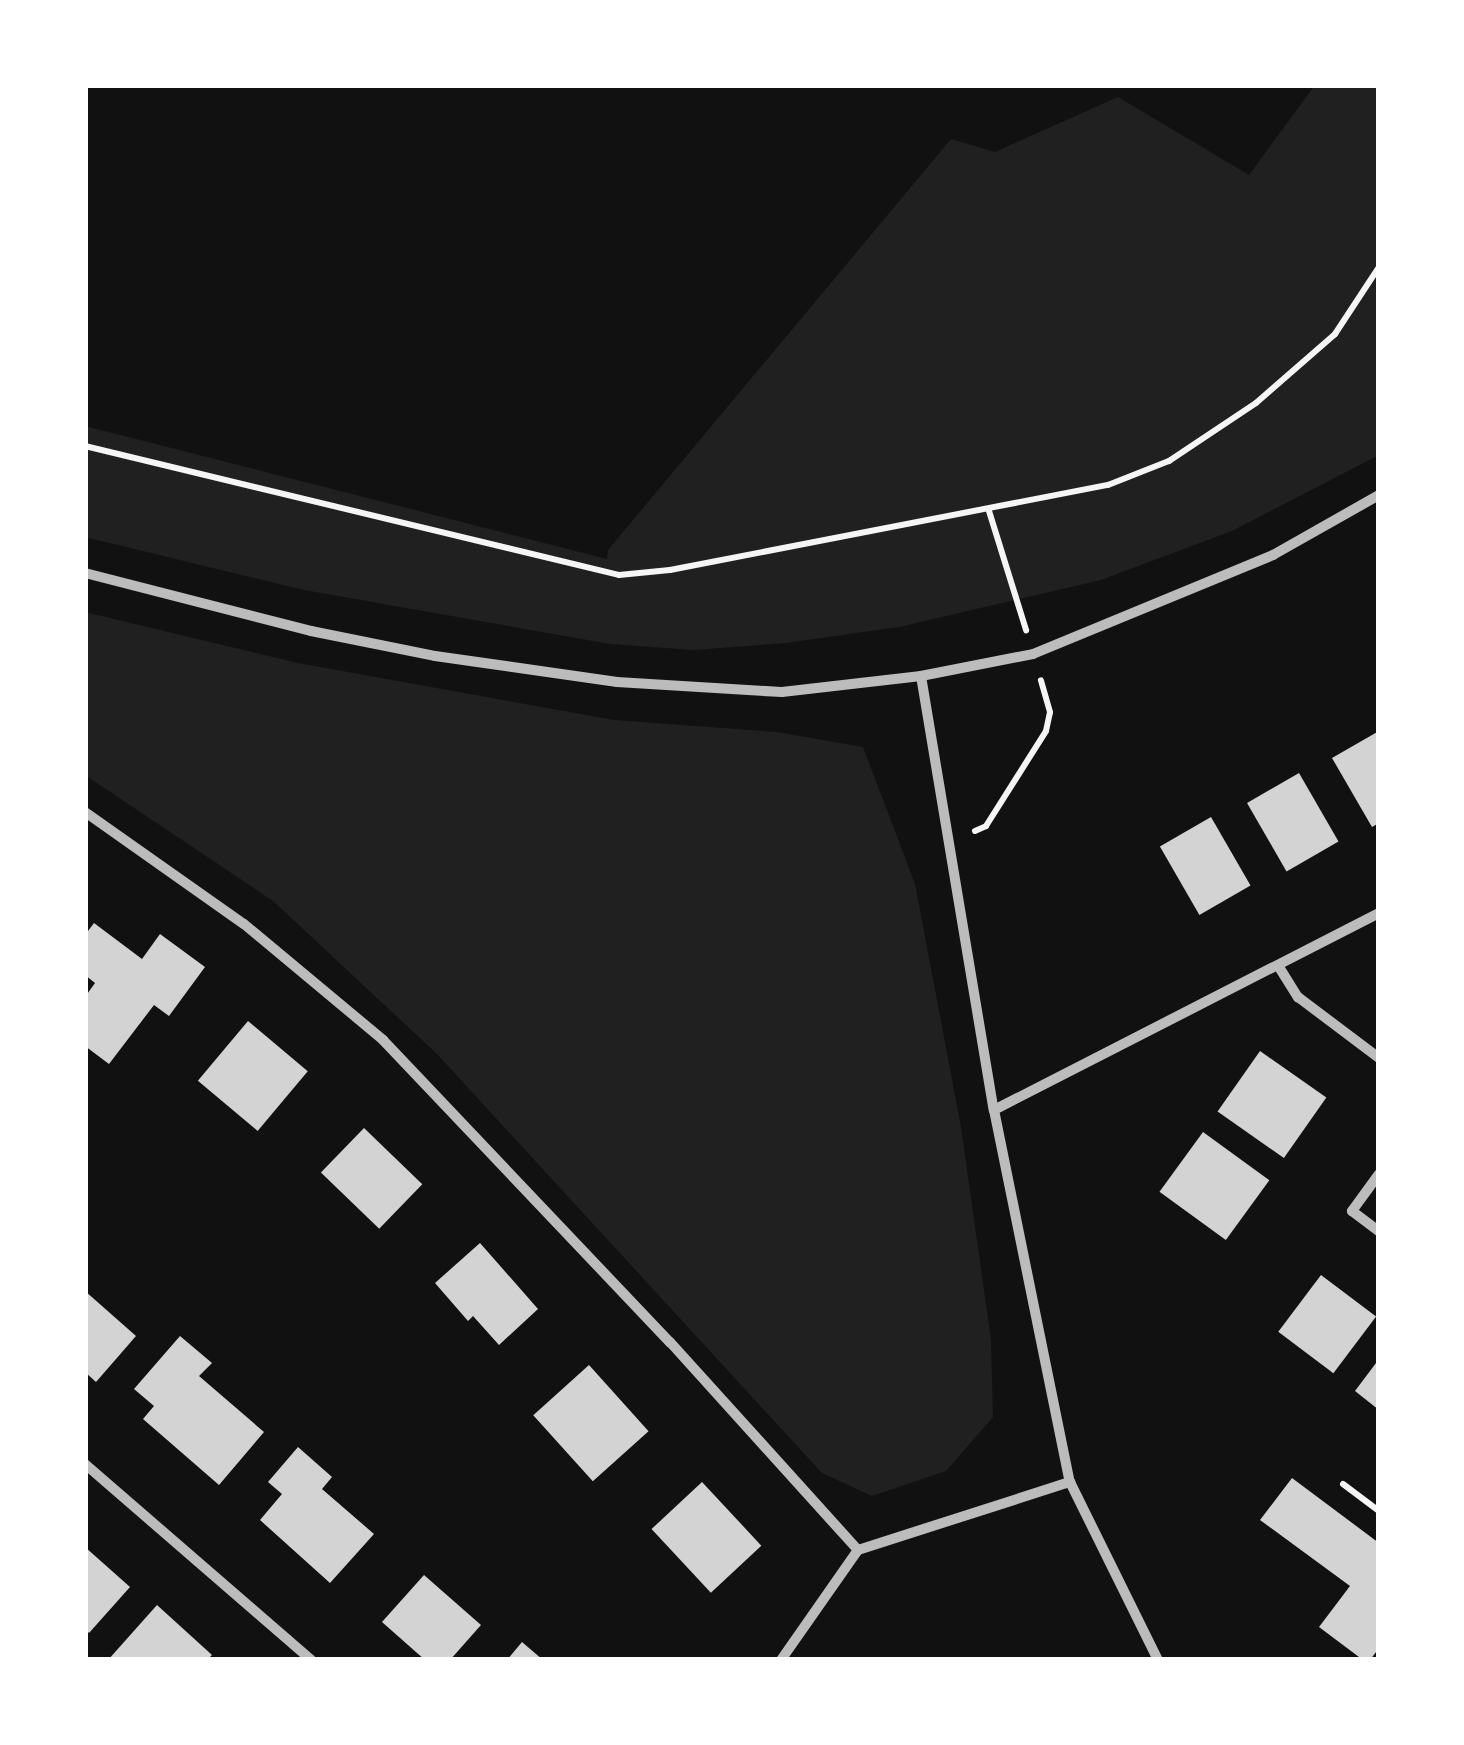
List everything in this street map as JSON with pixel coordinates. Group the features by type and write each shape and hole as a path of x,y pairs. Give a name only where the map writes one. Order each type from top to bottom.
{"street":[{"path":"85,573 312,632 435,656 616,682 782,692 922,676 1033,654 1273,555 1379,495"},
{"path":"922,676 994,1110 1070,1482 1158,1660"},
{"path":"85,812 244,924 383,1040 670,1342 858,1550"},
{"path":"994,1110 1278,968 1379,912"},
{"path":"1278,968 1298,997 1379,1058"},
{"path":"1379,1174 1352,1211 1379,1231"},
{"path":"85,1464 311,1660"},
{"path":"781,1660 858,1550 1070,1482"}],"path":[{"path":"85,446 619,575 670,570 1108,485 1169,461 1256,402 1335,334 1379,267"},
{"path":"1343,1484 1379,1511"}],"shaded area":[{"path":"1315,85 1379,85 1379,455 1232,531 1101,580 899,627 786,643 693,650 610,644 304,590 85,537 85,426 607,559 608,550 951,139 995,152 1118,97 1249,175"},
{"path":"85,612 298,663 614,720 777,732 863,747 915,884 961,1127 991,1340 993,1417 946,1471 872,1496 822,1473 437,1054 273,901 85,775"}],"building":[{"path":"1379,731 1379,823 1372,827 1332,758"},
{"path":"1299,773 1338,841 1287,871 1247,803"},
{"path":"1211,817 1250,885 1199,915 1160,847"},
{"path":"94,923 142,959 160,934 205,967 169,1016 154,1005 109,1064 85,1046 85,997 95,983 85,975 85,935"},
{"path":"248,1021 308,1071 258,1131 198,1081"},
{"path":"1260,1051 1326,1097 1284,1158 1218,1112"},
{"path":"364,1128 422,1184 379,1229 321,1173"},
{"path":"1203,1132 1269,1180 1226,1240 1160,1192"},
{"path":"480,1243 538,1309 499,1345 473,1316 468,1321 435,1283"},
{"path":"1321,1275 1376,1317 1333,1373 1278,1332"},
{"path":"85,1291 136,1336 96,1382 85,1372"},
{"path":"180,1336 212,1363 199,1376 264,1432 219,1485 143,1419 154,1406 134,1389"},
{"path":"1379,1359 1379,1410 1355,1391"},
{"path":"589,1365 649,1431 593,1481 533,1415"},
{"path":"298,1447 332,1477 322,1489 374,1534 330,1583 260,1520 282,1494 268,1482"},
{"path":"1292,1478 1379,1543 1379,1648 1370,1660 1363,1660 1319,1627 1350,1586 1260,1520"},
{"path":"702,1482 761,1546 711,1593 652,1529"},
{"path":"85,1547 130,1587 89,1633 85,1629"},
{"path":"424,1575 481,1625 450,1660 425,1660 382,1622"},
{"path":"157,1605 212,1655 207,1660 108,1660"},
{"path":"522,1642 543,1660 507,1660"}]}
